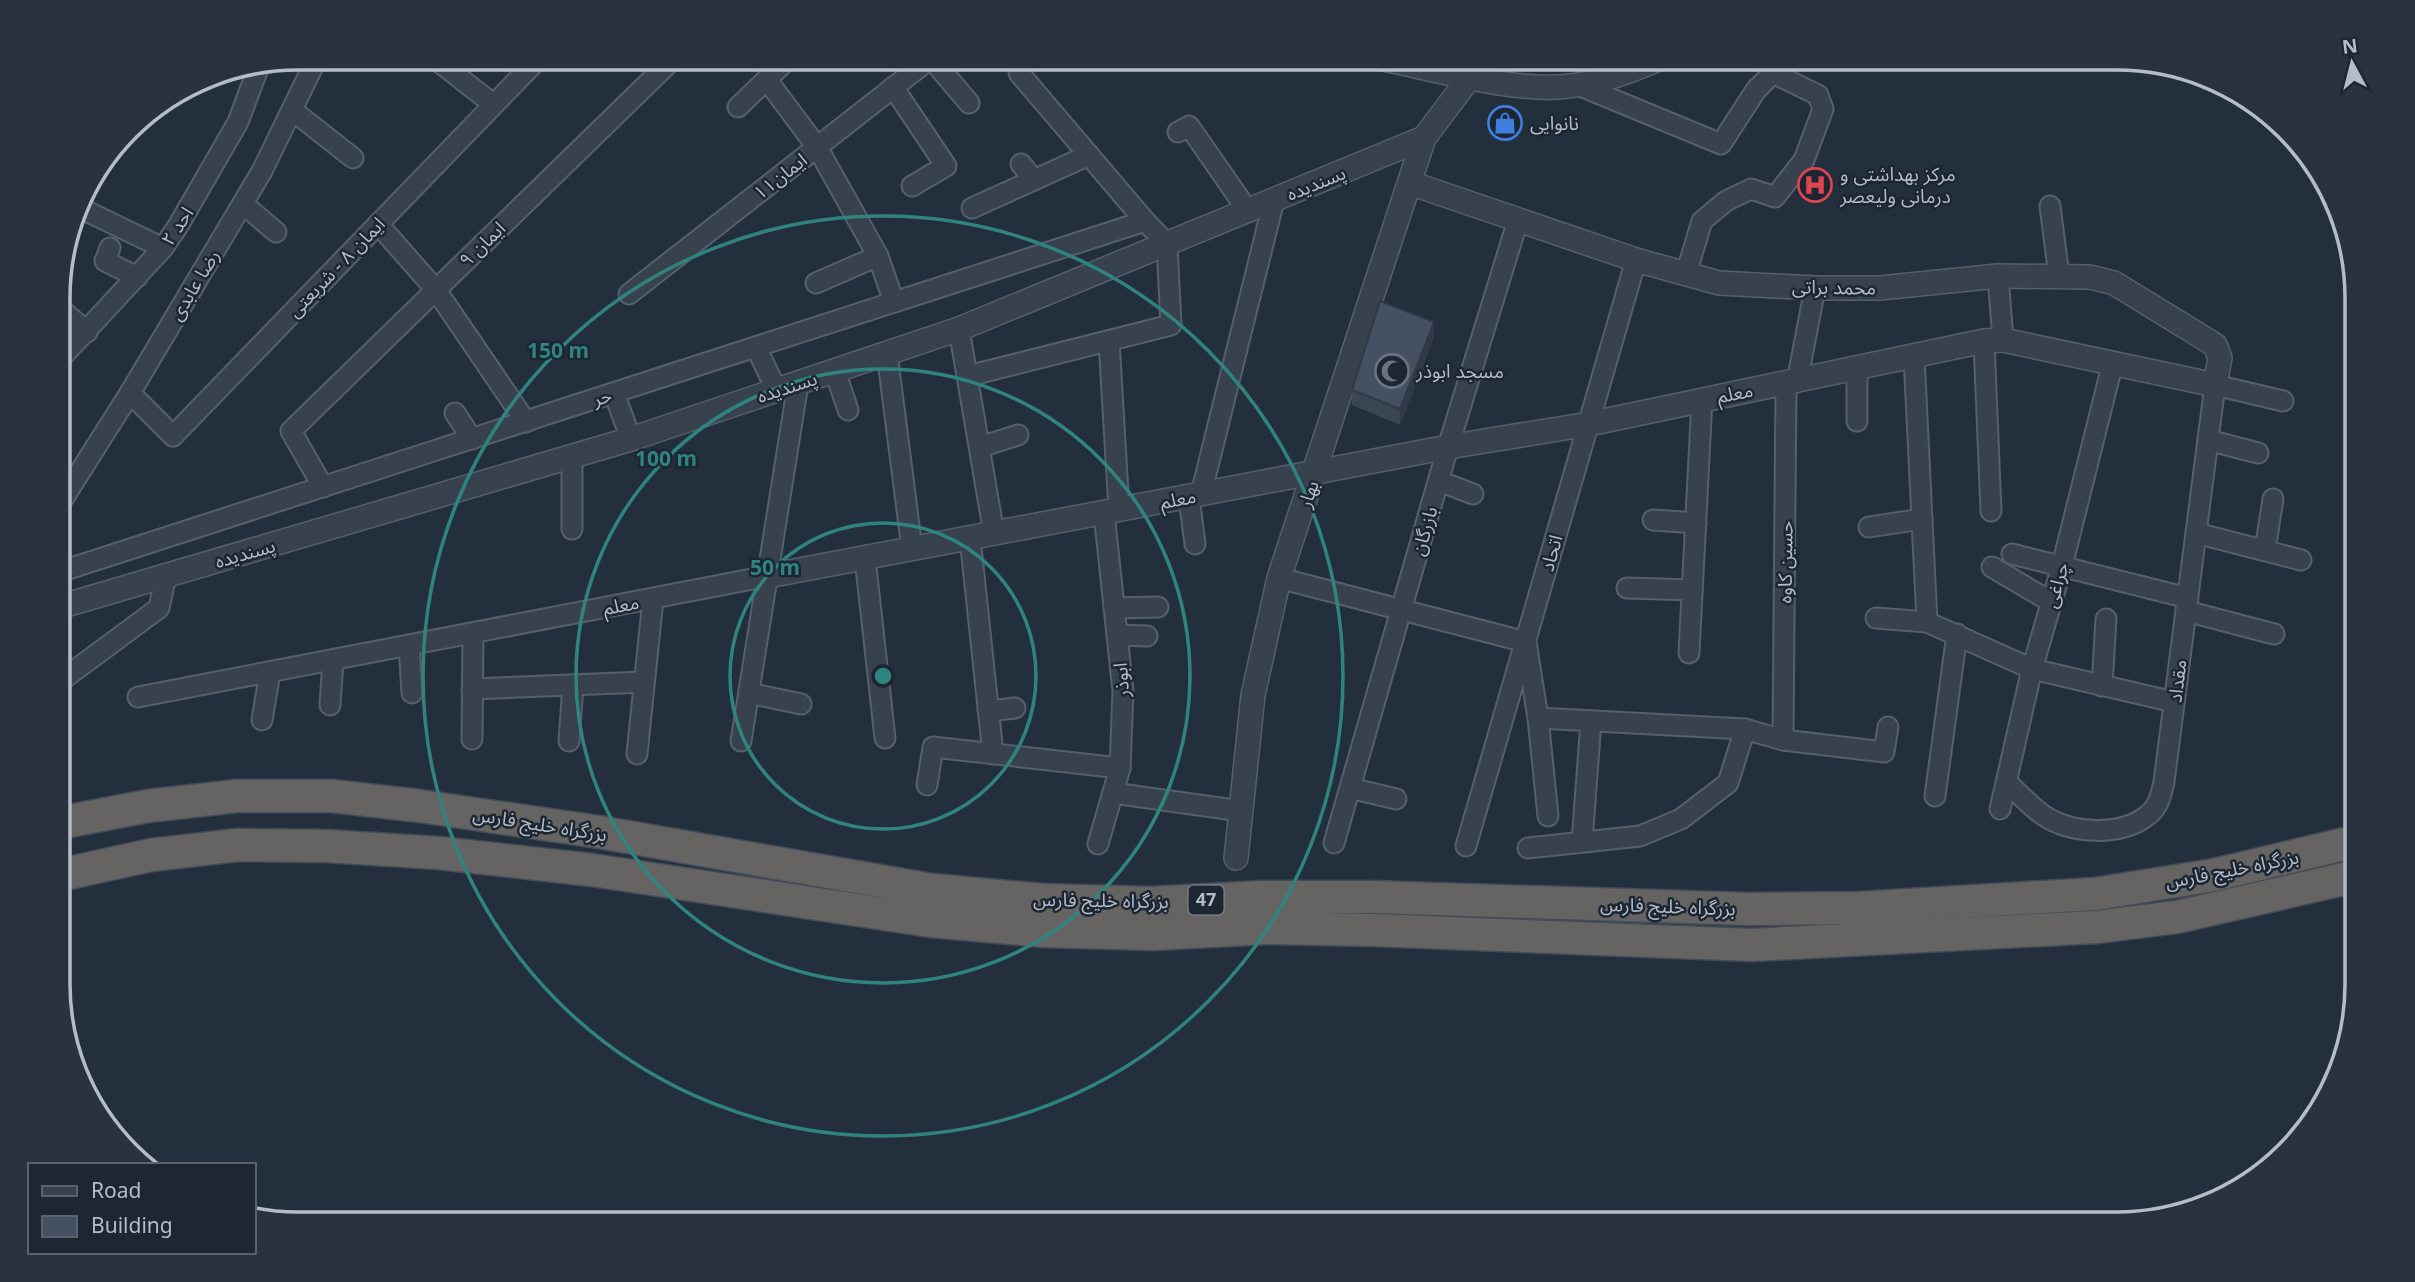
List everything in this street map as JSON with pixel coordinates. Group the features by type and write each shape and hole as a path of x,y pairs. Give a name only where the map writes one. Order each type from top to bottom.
{"highway":[{"name":"بزرگراه خلیج فارس","path":"70,821 148,806 237,796 332,796 598,832 932,890 1042,900 1151,903 1263,897 1373,897 1748,909 1859,908 2095,894 2214,875 2345,844"},
{"name":"بزرگراه خلیج فارس","path":"70,873 151,855 238,845 326,846 439,853 592,870 931,921 1044,931 1153,934 1267,928 1374,930 1752,945 2098,927 2177,917 2345,879"}],"street":[{"name":"رضا عابدی","path":"70,488 243,204 311,70"},
{"path":"450,70 493,104"},
{"name":"ایمان ۸ - شریعتی","path":"130,393 173,436 493,104 520,70"},
{"name":"ایمان ۹","path":"323,487 291,431 656,70"},
{"path":"737,107 777,70"},
{"name":"ایمان۱۱","path":"629,294 915,70"},
{"path":"941,70 969,103"},
{"name":"پسندیده","path":"70,604 631,439 959,329 1423,138 1472,70"},
{"path":"1484,70 1538,87 1577,85 1635,70"},
{"path":"968,376 1171,325 1167,244 1019,73"},
{"path":"1577,85 1721,144 1756,90 1773,73 1818,95 1823,109 1804,160 1775,197 1751,190 1727,201 1702,221 1686,274"},
{"name":"احد ۲","path":"70,349 163,248 178,226 238,122 256,74"},
{"path":"767,80 817,147 878,256 894,302"},
{"path":"893,87 946,166 912,186"},
{"path":"292,110 353,158"},
{"path":"1178,132 1189,125 1248,211"},
{"name":"بهار","path":"1236,858 1252,695 1279,578 1316,473 1423,138"},
{"path":"972,208 1089,155"},
{"path":"1021,164 1034,180"},
{"name":"محمد براتی","path":"1410,183 1636,260 1719,283 1880,288 1998,276 2090,277 2114,283 2215,345 2220,358 2216,385"},
{"path":"1195,544 1195,496 1274,200"},
{"path":"243,204 276,232"},
{"path":"2050,206 2059,276"},
{"path":"87,211 163,248"},
{"name":"بازرگان","path":"1334,843 1448,447 1518,220"},
{"name":"حر","path":"70,568 1145,221"},
{"path":"378,224 436,290 526,422"},
{"path":"110,248 105,261 137,277"},
{"path":"816,283 878,256"},
{"name":"اتحاد","path":"1466,846 1636,260"},
{"path":"1991,511 1998,276"},
{"name":"حسین کاوه","path":"1783,740 1792,383 1815,288"},
{"path":"70,317 87,332"},
{"path":"959,329 994,534"},
{"name":"معلم","path":"138,697 1448,447 1589,424 1994,340 2216,385"},
{"name":"ابوذر","path":"1098,844 1120,768 1123,691 1114,608 1109,341"},
{"path":"741,741 768,576 787,387 756,347"},
{"path":"887,354 912,549"},
{"path":"1913,356 1927,622"},
{"name":"چراغی","path":"2000,809 2032,668 2062,566 2113,362"},
{"path":"1857,368 1857,421"},
{"path":"835,371 848,410"},
{"path":"2216,385 2283,401"},
{"name":"مقداد","path":"2007,782 2045,816 2073,828 2097,830 2134,824 2150,814 2159,801 2164,782 2216,385"},
{"path":"614,393 631,439"},
{"path":"1689,653 1702,400"},
{"path":"455,413 472,439"},
{"path":"979,447 1018,435"},
{"path":"2208,440 2258,453"},
{"path":"572,457 572,529"},
{"path":"1439,481 1473,494"},
{"path":"2265,550 2273,499"},
{"path":"1869,527 1922,519"},
{"path":"1653,520 1696,523"},
{"path":"2196,533 2301,560"},
{"path":"971,538 993,754"},
{"path":"2012,554 2062,566 2274,634"},
{"path":"865,558 885,738"},
{"path":"1992,567 2051,602"},
{"path":"70,674 159,608 166,575"},
{"path":"1279,578 1525,642 1538,718 1548,816"},
{"path":"1627,588 1692,590"},
{"path":"637,754 653,598"},
{"path":"1114,608 1158,607"},
{"path":"1876,618 1927,622 2032,668 2174,702"},
{"path":"2102,686 2106,619"},
{"path":"472,739 473,633"},
{"path":"1935,796 1956,634"},
{"path":"1117,635 1147,636"},
{"path":"409,645 412,693"},
{"path":"330,705 333,660"},
{"path":"262,720 270,672"},
{"path":"472,689 644,682"},
{"path":"569,741 573,685"},
{"path":"749,693 801,704"},
{"path":"988,711 1015,708"},
{"path":"1538,718 1745,729 1783,740 1884,752 1888,727"},
{"path":"1582,842 1591,721"},
{"path":"1528,848 1640,836 1681,819 1728,783 1745,729"},
{"path":"928,785 933,747 1120,768"},
{"path":"1350,788 1396,799"},
{"path":"1113,793 1241,811"}],"building":[{"name":"مسجد ابوذر","path":"1380,301 1434,322 1400,409 1352,390"}],"place":[{"name":"نانوایی","path":"1505,123"},
{"name":"مرکز بهداشتی و درمانی ولیعصر","path":"1815,185"},
{"name":"مسجد ابوذر","path":"1392,371"}]}
